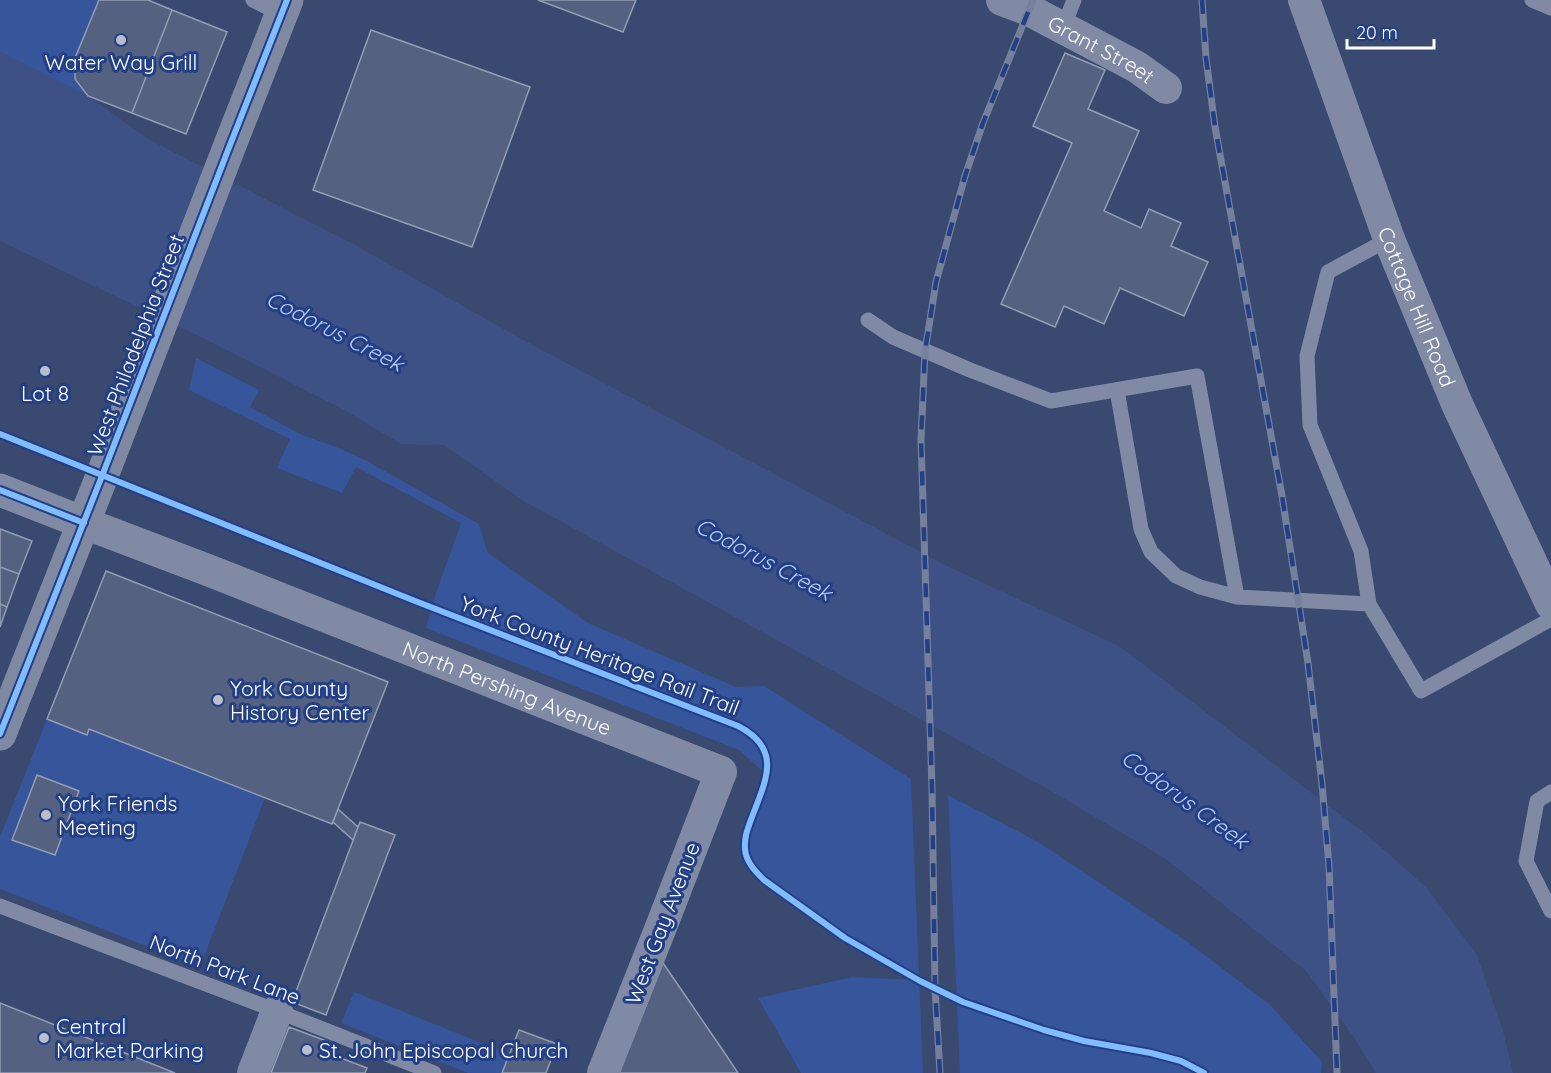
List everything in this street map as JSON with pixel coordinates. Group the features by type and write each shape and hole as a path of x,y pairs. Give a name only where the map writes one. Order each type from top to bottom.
{"main road":[{"name":"West Philadelphia Street","path":"0,734 285,8"}],"street":[{"name":"Grant Street","path":"1002,0 1029,10 1069,14 1166,88"},
{"name":"Cottage Hill Road","path":"1304,0 1389,239 1457,404 1551,604"},
{"path":"0,490 84,523"},
{"name":"North Pershing Avenue","path":"84,523 721,772"},
{"name":"West Gay Avenue","path":"603,1073 721,772"},
{"path":"253,1073 277,1011"}],"lane":[{"path":"253,0 285,8"},
{"path":"1532,0 1551,8"},
{"path":"1389,239 1328,272 1307,356 1310,425 1361,550 1369,604 1421,691 1551,619"},
{"path":"868,320 892,337 1051,401 1197,376 1237,597"},
{"path":"1117,390 1141,529 1151,552 1176,576 1200,587 1237,597 1369,604"},
{"path":"1551,792 1537,801 1526,861 1551,911"},
{"name":"North Park Lane","path":"0,906 434,1073"}],"shaded area":[{"path":"0,0 99,0 75,58 75,79 88,96 0,52"},
{"path":"196,358 259,390 250,407 302,435 365,460 479,524 488,553 588,623 736,687 764,686 911,779 923,1073 801,1073 758,998 852,977 918,980 845,938 764,880 754,870 748,859 746,836 768,776 739,750 426,628 461,523 356,467 342,493 277,468 290,439 189,390"},
{"path":"47,719 86,735 89,729 265,798 200,967 0,889 0,837"},
{"path":"948,795 1038,842 1189,943 1270,1005 1322,1062 1321,1073 960,1073"},
{"path":"354,992 509,1054 502,1073 468,1073 341,1023"}],"water":[{"name":"Codorus Creek","path":"0,52 88,96 148,139 355,245 516,336 943,564 1119,646 1367,835 1426,887 1477,955 1503,1031 1513,1073 1376,1073 1353,1036 1306,971 1166,859 1051,791 522,500 444,445 401,444 346,411 207,340 0,241"}],"building":[{"name":"Water Way Grill","path":"99,0 148,0 172,10 132,113 88,96 75,79 75,58"},
{"path":"538,0 636,0 623,32"},
{"path":"172,10 227,32 186,134 132,113"},
{"path":"371,30 530,87 472,247 313,190"},
{"path":"1065,53 1105,70 1088,109 1139,131 1104,211 1141,228 1149,209 1181,223 1171,246 1208,262 1184,316 1120,288 1104,324 1064,306 1055,327 1001,304 1072,143 1033,126"},
{"path":"0,529 32,541 19,574 0,567"},
{"path":"0,567 19,574 7,607 0,604"},
{"name":"York County History Center","path":"106,571 388,682 332,824 89,729 87,735 47,719"},
{"path":"0,604 7,607 0,627"},
{"name":"York Friends Meeting","path":"37,775 79,791 55,855 12,840"},
{"path":"338,809 358,827 353,840 333,822"},
{"path":"360,822 395,835 326,1015 292,1002"},
{"path":"663,963 722,1049 738,1073 618,1073"},
{"name":"Central Market Parking","path":"0,1003 175,1073 0,1073"},
{"name":"St. John Episcopal Church","path":"289,1027 337,1045 333,1055 367,1068 365,1073 271,1073"},
{"path":"519,1030 557,1044 546,1073 502,1073"}],"railway":[{"path":"940,1073 935,988 932,788 921,439 925,351 936,282 965,176 983,123 1033,0"},
{"path":"1202,0 1206,58 1215,127 1282,496 1308,663 1329,866 1337,1073"}],"cycle path":[{"path":"0,734 287,0"},
{"name":"York County Heritage Rail Trail","path":"0,434 415,601 738,726 752,735 766,755 766,778 748,829 745,845 749,862 764,880 845,938 920,981 963,1002 1044,1030 1084,1041 1181,1061 1204,1073"},
{"path":"0,490 84,523"}],"place":[{"name":"Water Way Grill","path":"121,40"},
{"name":"Lot 8","path":"45,371"},
{"name":"York County History Center","path":"218,700"},
{"name":"York Friends Meeting","path":"46,815"},
{"name":"Central Market Parking","path":"44,1038"},
{"name":"St. John Episcopal Church","path":"307,1050"}]}
